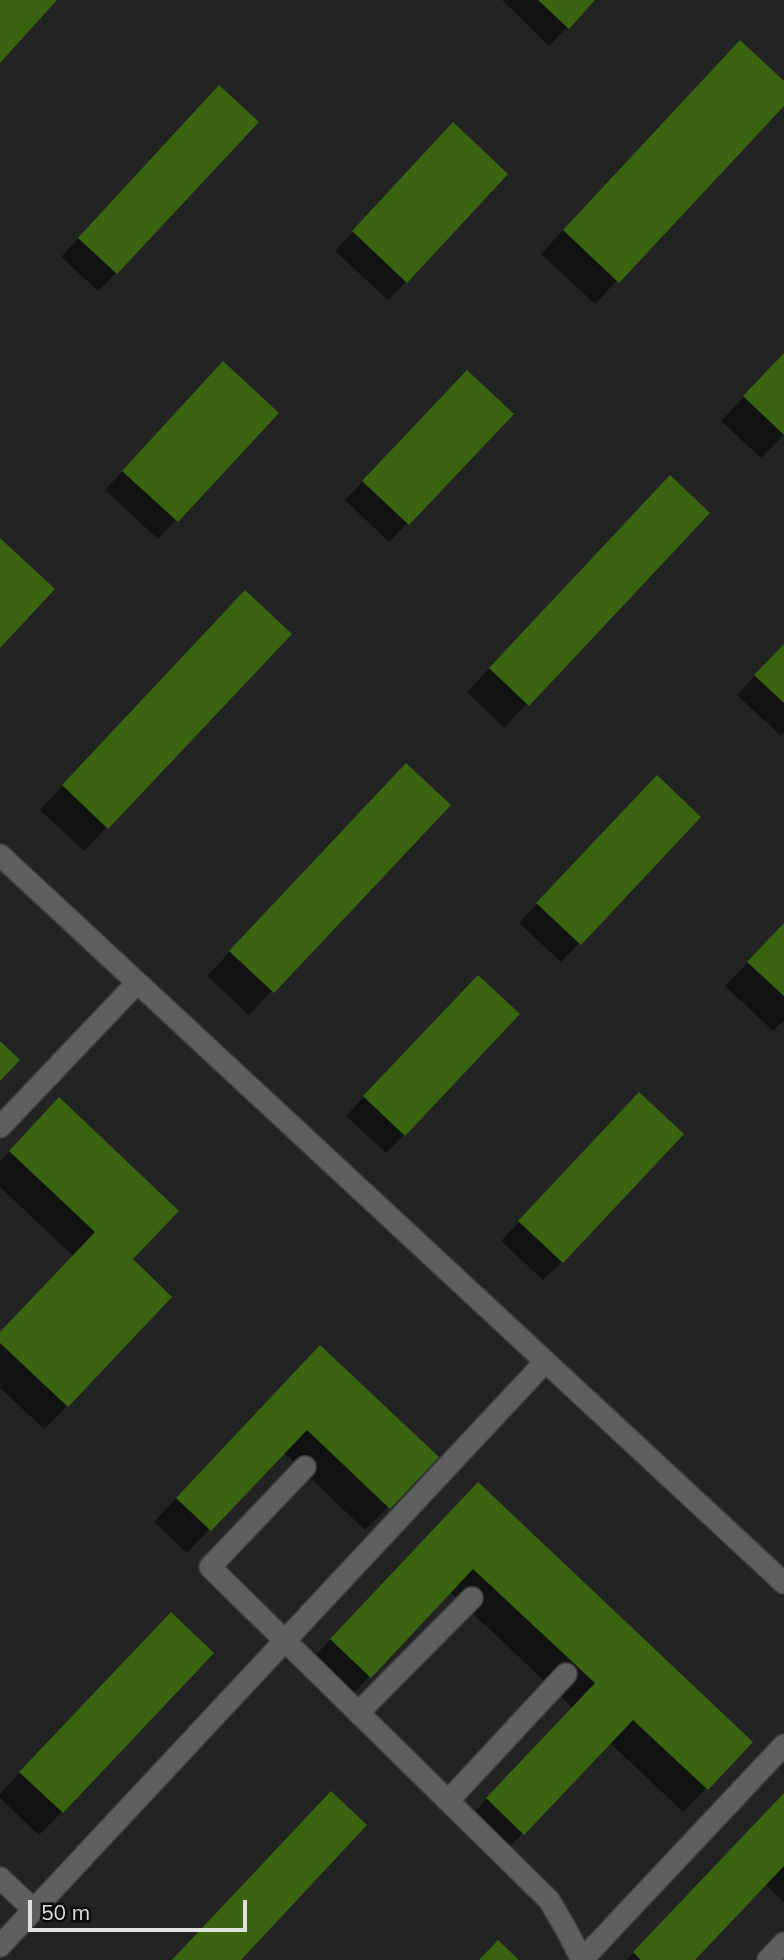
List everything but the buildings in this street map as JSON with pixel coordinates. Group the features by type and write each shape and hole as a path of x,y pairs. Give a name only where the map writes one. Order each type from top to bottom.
{"street":[{"path":"0,855 784,1583"},
{"path":"0,1127 137,983"},
{"path":"0,1946 545,1362"},
{"path":"305,1467 210,1567 548,1900 582,1960 784,1745"},
{"path":"358,1713 472,1598"},
{"path":"448,1801 566,1674"},
{"path":"0,1878 34,1910"},
{"path":"768,1960 784,1943"}]}
